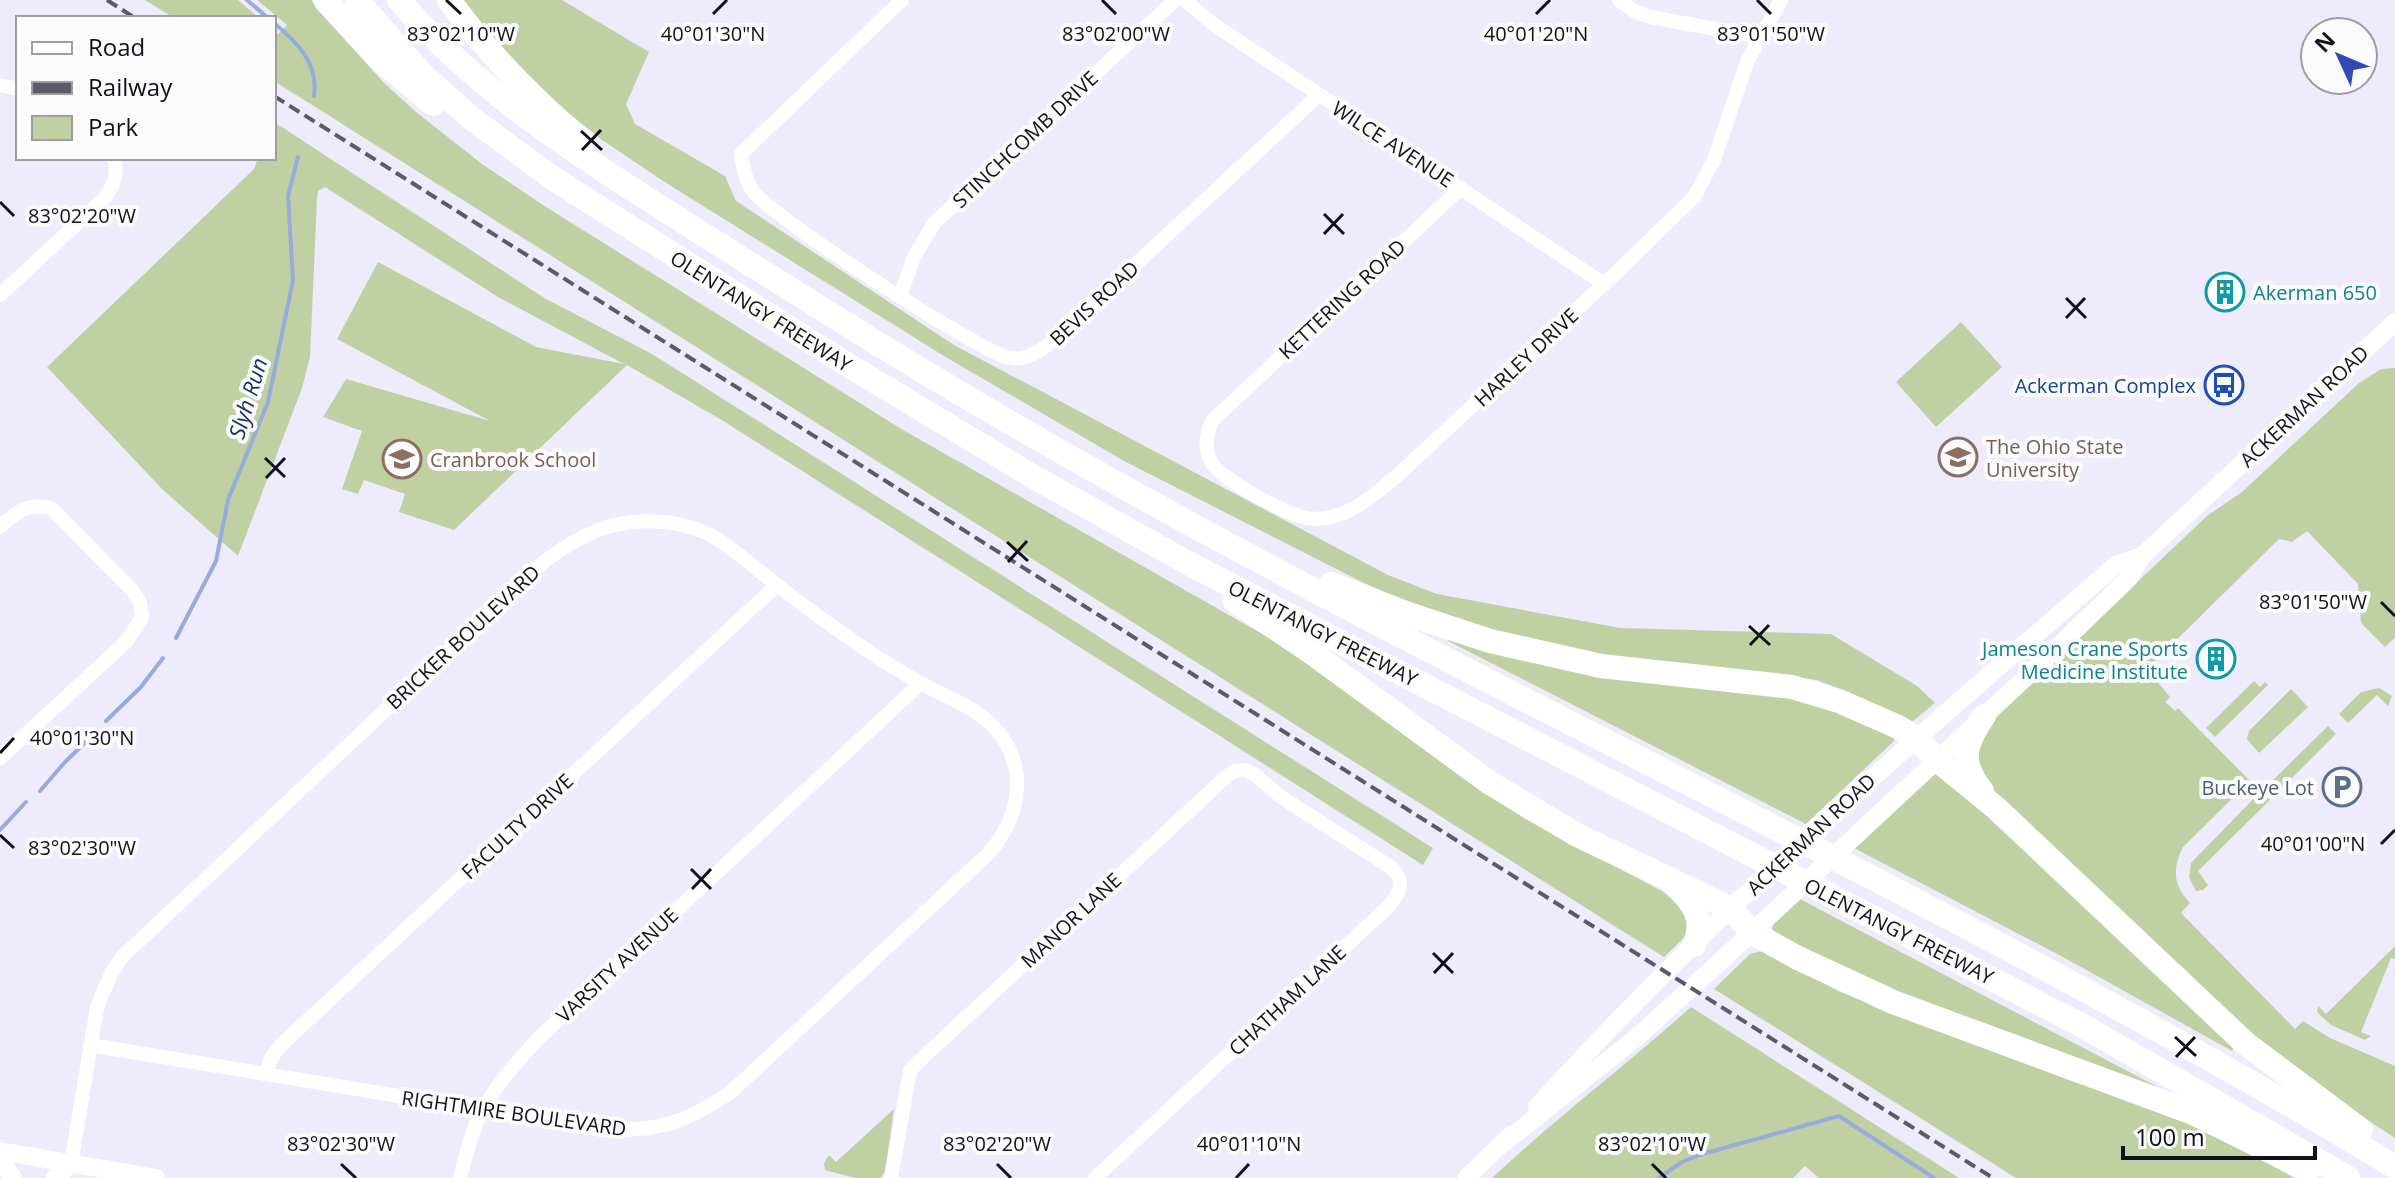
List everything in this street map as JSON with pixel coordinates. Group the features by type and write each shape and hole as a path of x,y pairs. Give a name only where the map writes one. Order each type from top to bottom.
{"highway":[{"path":"325,0 377,57 406,82 464,127 554,179"},
{"name":"OLENTANGY FREEWAY","path":"357,0 421,73 471,118 554,179 843,362 1032,476 1186,562 2081,1025 2348,1178"},
{"name":"OLENTANGY FREEWAY","path":"399,0 444,49 492,92 573,151 1022,431 1202,532 2097,996 2395,1167"},
{"path":"449,0 487,50 540,103 684,223"},
{"path":"1202,532 1408,614 1490,641 1601,666 1792,687 1869,713 1915,737 1937,760 1996,808 2245,1043 2395,1155"},
{"path":"1186,562 1247,610 1311,652 1490,783 1577,835 1732,909 1751,932 1798,958 1893,1002 2193,1113 2323,1178"},
{"path":"1984,716 1966,749 1967,764 1979,787 1996,808"},
{"path":"1665,879 1695,908 1699,935 1694,945"}],"main road":[{"name":"ACKERMAN ROAD","path":"1466,1178 1505,1142 1636,1038 2129,578 2142,556 2392,330"},
{"name":"ACKERMAN ROAD","path":"1505,1142 1572,1067 1694,945 1915,737 2116,565 2142,556"},
{"path":"0,1151 156,1178"},
{"path":"0,1161 13,1178"},
{"path":"55,1178 71,1164"}],"street":[{"name":"BEVIS ROAD","path":"902,0 741,154 752,190 766,204 900,296 993,353 1012,359 1032,356 1048,345 1319,95"},
{"name":"STINCHCOMB DRIVE","path":"900,296 914,257 934,223 1175,0"},
{"name":"WILCE AVENUE","path":"1185,0 1201,16 1604,284"},
{"path":"1619,0 1634,11 1650,17 1759,37"},
{"name":"HARLEY DRIVE","path":"1222,410 1213,420 1207,441 1212,463 1226,478 1290,513 1308,519 1328,518 1365,502 1681,211 1705,181 1736,88 1759,37 1781,0"},
{"path":"0,295 105,198 114,184 115,163"},
{"name":"KETTERING ROAD","path":"1222,410 1461,188"},
{"path":"0,527 16,512 38,505 51,508 133,591 140,603 142,617 127,641 0,758"},
{"name":"BRICKER BOULEVARD","path":"71,1164 97,1007 118,963 134,944 533,572 566,545 588,533 612,524 664,522 710,535 733,549 830,624 990,723 1003,737 1016,771"},
{"name":"FACULTY DRIVE","path":"266,1074 271,1058 281,1045 777,585"},
{"name":"VARSITY AVENUE","path":"460,1178 482,1110 512,1068 539,1038 921,683"},
{"name":"MANOR LANE","path":"891,1178 910,1071 1227,776 1245,770 1254,774 1281,797 1325,825"},
{"name":"RIGHTMIRE BOULEVARD","path":"90,1045 604,1130 641,1130 671,1124 701,1112 731,1092 989,853 1003,837 1013,816 1018,792 1016,771"},
{"name":"CHATHAM LANE","path":"1095,1178 1388,907 1400,892 1401,883 1392,868 1325,825"}],"green space":[{"path":"145,0 238,0 257,16 171,16"},
{"path":"257,0 311,0 383,82 482,164 903,430 1310,661 1468,781 1525,819 1677,899 1692,912 1686,936 1664,957 276,82 276,32 287,25"},
{"path":"461,0 562,0 649,52 626,104 635,124 725,176 736,201 954,345 1388,575 1437,594 1620,628 1831,634 1917,686 1935,703 1913,721 1904,721 1817,680 1664,665 1519,640 1398,598 1362,582 1124,461 944,356 663,181 602,140 535,86"},
{"path":"276,123 546,299 652,354 1433,848 1423,865 725,422 627,365 454,530 399,512 405,494 364,480 358,494 342,489 362,431 323,417 346,379 490,421 337,339 378,262 536,347 624,364 498,297 325,187 318,191 317,198 310,357 302,388 238,556 163,490 47,367 254,169 257,160 276,160"},
{"path":"1961,322 2002,367 1936,427 1896,382"},
{"path":"2395,368 2395,638 2385,647 2364,626 2361,622 2358,584 2307,531 2292,542 2279,539 2147,669 2170,697 2165,702 2175,711 2178,708 2250,781 2183,847 2176,876 2180,889 2190,903 2181,913 2295,1029 2303,1021 2330,1038 2395,1066 2395,1138 2275,1054 1981,782 1975,743 2003,709 2207,516 2242,492 2359,383 2381,369"},
{"path":"1451,635 1809,700 1894,737 1894,741 1806,824 1448,641"},
{"path":"2254,681 2260,687 2265,682 2268,685 2215,737 2206,728"},
{"path":"2379,688 2392,696 2388,706 2377,695 2348,723 2339,714 2361,692"},
{"path":"2291,689 2308,707 2259,753 2247,739 2249,731"},
{"path":"2328,726 2336,734 2273,797 2265,788"},
{"path":"1943,770 2234,1047 2232,1051 2063,957 1852,847 1936,771"},
{"path":"2261,791 2270,800 2198,871 2208,885 2196,891 2189,877 2191,863"},
{"path":"1798,898 2156,1086 2155,1089 1904,998 1777,936 1772,929 1774,921"},
{"path":"2395,946 2395,959 2391,958 2361,1032 2371,1036 2365,1040 2331,1025 2317,1012 2318,1006 2326,1014"},
{"path":"1767,950 1838,991 2114,1090 2232,1143 2294,1178 2016,1178 1714,989 1750,954"},
{"path":"1691,1007 1959,1178 1819,1178 1805,1166 1793,1178 1492,1178"},
{"path":"894,1109 885,1171 881,1178 855,1178 825,1170 824,1163 829,1155 836,1162"}],"waterway":[{"name":"Slyh Run","path":"247,0 266,16"},
{"name":"Slyh Run","path":"276,25 298,46 310,64 315,84 314,96"},
{"name":"Slyh Run","path":"176,638 216,561 228,500 268,402 293,280 288,196 298,157"},
{"name":"Slyh Run","path":"106,721 141,687 163,658"},
{"name":"Slyh Run","path":"40,791 92,736"},
{"path":"0,830 26,802"},
{"path":"1659,1178 1682,1162 1699,1155 1839,1116 1934,1178"}],"railway":[{"path":"107,0 132,16"},
{"path":"276,97 1993,1178"}],"place":[{"name":"Akerman 650","path":"2225,292"},
{"name":"Ackerman Complex","path":"2224,385"},
{"name":"The Ohio State University","path":"1958,457"},
{"name":"Cranbrook School","path":"402,459"},
{"name":"Jameson Crane Sports Medicine Institute","path":"2216,659"},
{"name":"Buckeye Lot","path":"2342,787"}]}
